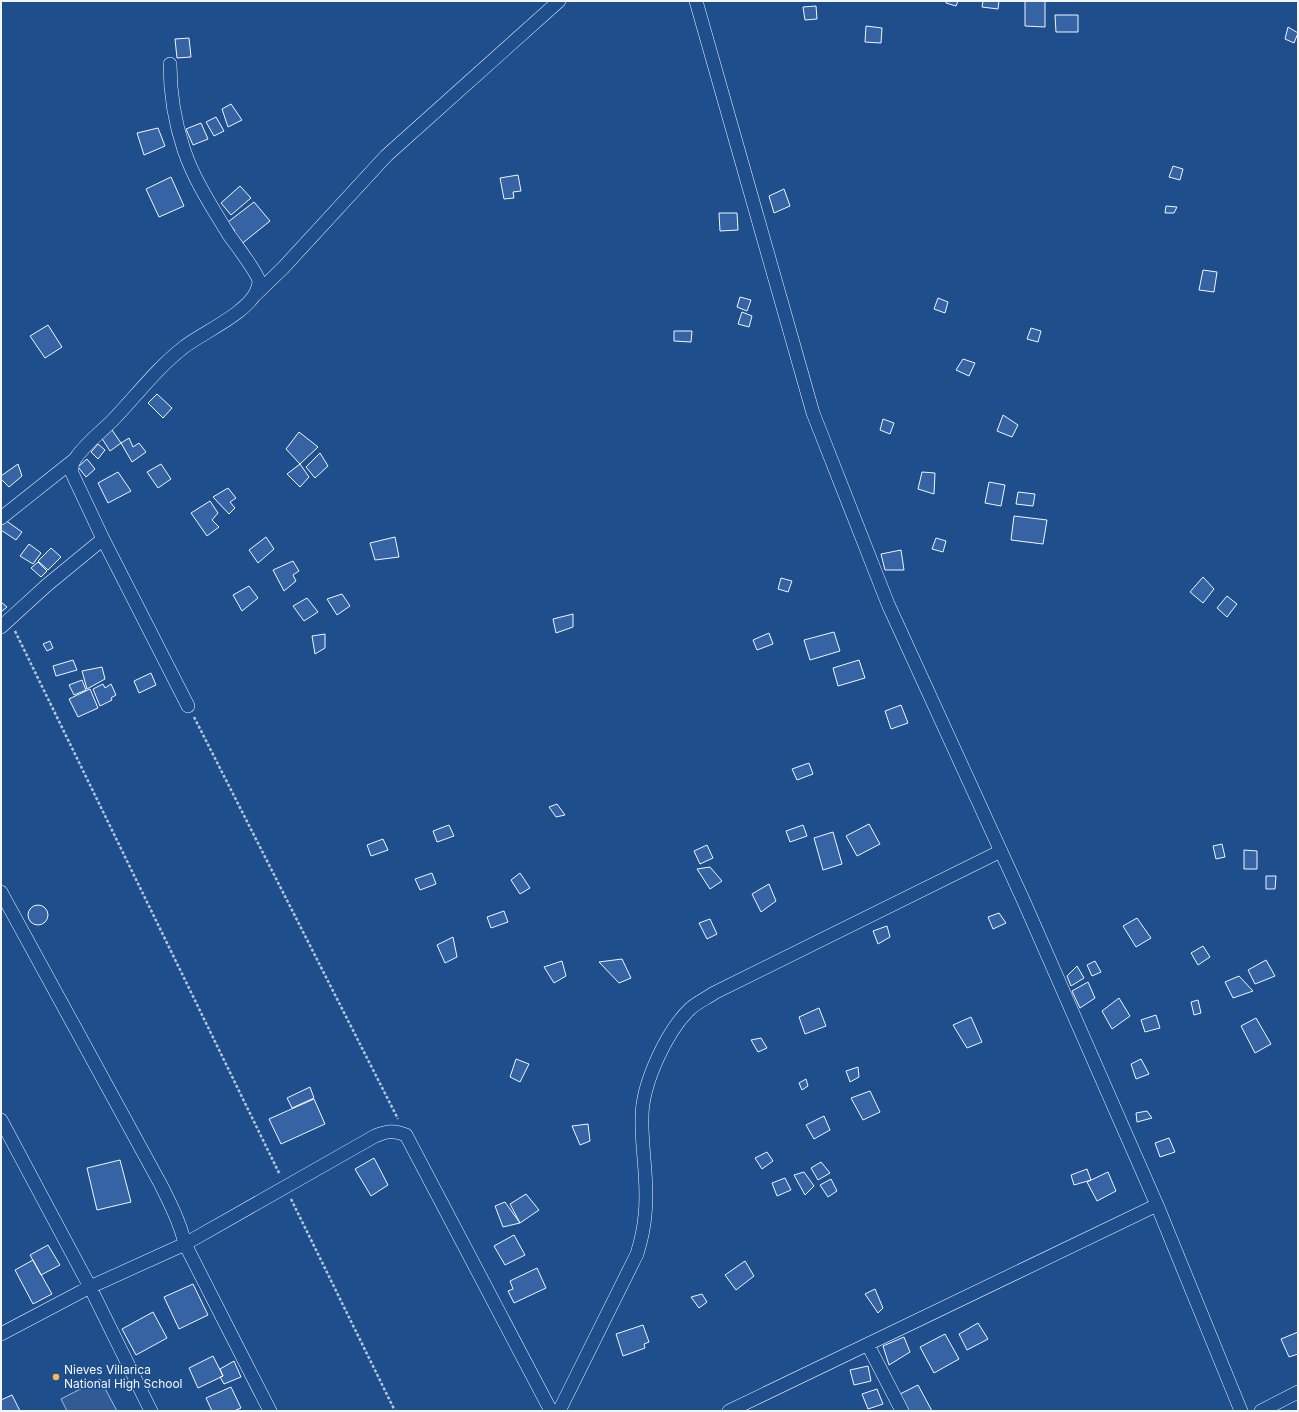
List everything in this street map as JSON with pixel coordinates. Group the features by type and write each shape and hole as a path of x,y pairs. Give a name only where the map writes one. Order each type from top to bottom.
{"street":[{"path":"1,518 74,460 169,360 191,342 231,317 254,296 292,258 386,156 559,1"},
{"path":"696,1 813,413 888,604 1001,851 1157,1205 1241,1411"},
{"path":"170,64 170,81 176,122 184,151 197,179 222,223 256,274 259,282 254,296"},
{"path":"74,460 72,473 103,539 188,706"},
{"path":"5,624 47,585 103,539"},
{"path":"559,1411 637,1254 646,1214 642,1116 644,1100 650,1076 664,1046 679,1022 692,1008 714,993 1001,851"},
{"path":"1,892 176,1214 185,1244 270,1411"},
{"path":"1,1120 90,1287 151,1411"},
{"path":"1,1334 90,1287 185,1244 384,1132 392,1131 406,1135 551,1411"},
{"path":"729,1411 1157,1205"},
{"path":"868,1345 902,1411"},
{"path":"1261,1411 1298,1392"}],"path":[{"path":"5,624 286,1188 394,1411"},
{"path":"188,706 406,1135"}],"shaded area":[{"path":"100,1379 117,1411 67,1411 61,1399"}],"building":[{"path":"946,1 958,1 956,6 946,3"},
{"path":"983,1 999,1 998,9 982,7"},
{"path":"1025,1 1045,1 1045,27 1025,26"},
{"path":"816,6 817,19 805,20 803,7"},
{"path":"1055,15 1078,15 1078,32 1056,32"},
{"path":"866,26 882,28 881,43 865,42"},
{"path":"1288,27 1298,33 1294,43 1285,39"},
{"path":"189,38 191,57 177,58 175,39"},
{"path":"231,104 242,120 228,127 222,109"},
{"path":"216,117 224,131 214,136 206,122"},
{"path":"201,123 208,139 193,145 186,129"},
{"path":"158,128 165,146 144,155 137,133"},
{"path":"1173,166 1183,169 1180,180 1169,177"},
{"path":"518,175 521,191 513,192 514,198 504,199 500,178"},
{"path":"171,177 184,206 159,217 146,189"},
{"path":"240,186 251,198 231,215 221,203"},
{"path":"784,189 790,206 774,213 769,196"},
{"path":"254,202 270,221 239,246 231,235 235,231 228,222"},
{"path":"1166,206 1177,207 1174,213 1165,213"},
{"path":"719,213 737,213 738,230 720,231"},
{"path":"1203,270 1217,272 1214,292 1199,290"},
{"path":"740,297 751,300 747,311 737,307"},
{"path":"938,298 948,302 945,313 934,309"},
{"path":"742,312 752,316 749,327 738,324"},
{"path":"48,325 62,347 45,358 30,336"},
{"path":"1031,328 1041,331 1038,342 1027,339"},
{"path":"674,331 692,331 691,342 674,341"},
{"path":"963,359 975,363 969,376 956,370"},
{"path":"157,394 172,408 163,418 148,403"},
{"path":"1003,415 1018,425 1012,437 997,431"},
{"path":"883,419 894,423 890,434 880,430"},
{"path":"112,430 121,443 110,451 101,437"},
{"path":"299,432 318,447 300,464 286,449"},
{"path":"129,438 133,447 139,443 146,452 132,462 121,443"},
{"path":"98,444 105,450 98,459 91,452"},
{"path":"320,453 328,466 315,478 306,467"},
{"path":"87,459 95,469 86,477 78,467"},
{"path":"18,464 22,476 9,487 1,479 1,476"},
{"path":"161,464 171,479 158,488 147,472"},
{"path":"300,464 309,477 300,487 287,474"},
{"path":"118,472 131,491 108,503 98,483"},
{"path":"922,472 935,473 934,494 918,489"},
{"path":"989,482 1005,485 1001,506 985,503"},
{"path":"228,488 236,498 230,502 235,508 229,514 213,497"},
{"path":"1018,492 1035,494 1033,506 1016,504"},
{"path":"210,501 218,513 212,520 219,527 207,536 191,513"},
{"path":"1014,516 1047,520 1043,544 1011,540"},
{"path":"5,520 22,532 16,540 1,530 1,526"},
{"path":"266,537 274,549 258,563 249,550"},
{"path":"395,537 399,557 375,560 370,543"},
{"path":"936,538 946,541 943,552 932,549"},
{"path":"29,544 41,553 33,564 20,556"},
{"path":"51,548 61,557 48,570 38,561"},
{"path":"901,550 904,570 885,570 881,554"},
{"path":"293,561 299,571 293,575 296,581 284,591 273,570"},
{"path":"38,562 47,571 41,577 31,568"},
{"path":"1203,577 1214,589 1203,603 1190,592"},
{"path":"781,578 792,581 788,592 778,589"},
{"path":"249,586 258,598 242,611 233,595"},
{"path":"342,594 350,606 337,615 327,599"},
{"path":"1227,596 1237,604 1227,617 1217,608"},
{"path":"307,598 318,612 304,621 293,606"},
{"path":"1,602 7,607 1,612"},
{"path":"573,614 573,627 556,633 553,619"},
{"path":"834,632 840,651 810,660 804,640"},
{"path":"769,633 773,644 757,650 753,640"},
{"path":"325,634 325,648 315,654 312,636"},
{"path":"50,641 53,648 47,651 43,644"},
{"path":"73,660 77,670 56,676 53,666"},
{"path":"859,660 865,678 838,686 833,668"},
{"path":"102,667 105,679 87,689 82,671"},
{"path":"151,673 156,685 139,693 134,681"},
{"path":"82,680 86,690 74,695 69,685"},
{"path":"103,684 105,688 111,684 116,695 111,698 112,700 100,706 93,689"},
{"path":"90,689 98,708 78,717 69,699"},
{"path":"901,705 908,723 891,729 885,711"},
{"path":"809,763 813,774 797,780 792,769"},
{"path":"557,804 565,815 556,817 549,807"},
{"path":"869,824 880,844 857,856 846,836"},
{"path":"449,825 454,836 437,842 433,831"},
{"path":"803,825 807,836 790,842 786,831"},
{"path":"833,832 842,864 823,870 814,838"},
{"path":"383,839 388,850 371,856 367,845"},
{"path":"1222,844 1225,857 1216,859 1213,846"},
{"path":"707,845 713,858 700,864 694,851"},
{"path":"1244,850 1257,851 1257,869 1244,869"},
{"path":"710,867 722,881 710,889 697,869"},
{"path":"432,873 436,884 420,890 415,879"},
{"path":"520,873 530,888 520,894 511,880"},
{"path":"1266,876 1276,876 1275,889 1266,889"},
{"path":"769,884 776,901 761,912 752,894"},
{"path":"34,905 42,905 48,911 48,919 42,925 34,925 28,919 28,911"},
{"path":"504,911 508,922 491,928 487,917"},
{"path":"999,913 1006,923 993,929 988,917"},
{"path":"1137,918 1151,938 1136,947 1123,926"},
{"path":"710,919 717,934 707,939 699,923"},
{"path":"887,926 890,937 878,944 873,931"},
{"path":"453,937 457,957 445,963 437,945"},
{"path":"1203,946 1210,957 1198,965 1191,953"},
{"path":"622,959 631,978 619,983 599,962"},
{"path":"1266,960 1275,976 1255,984 1248,970"},
{"path":"562,961 566,976 554,983 544,967"},
{"path":"1095,961 1101,972 1092,976 1087,965"},
{"path":"1077,966 1084,978 1071,986 1067,976"},
{"path":"1239,976 1253,991 1233,998 1225,982"},
{"path":"1088,982 1095,998 1080,1008 1072,991"},
{"path":"1119,998 1130,1016 1112,1029 1102,1011"},
{"path":"1198,1000 1201,1013 1194,1015 1191,1002"},
{"path":"819,1008 826,1026 805,1034 799,1017"},
{"path":"1156,1015 1160,1028 1145,1032 1141,1020"},
{"path":"971,1017 982,1042 967,1048 953,1025"},
{"path":"1256,1018 1271,1044 1255,1053 1241,1026"},
{"path":"761,1038 767,1048 758,1052 751,1040"},
{"path":"516,1059 529,1064 520,1082 510,1077"},
{"path":"1141,1059 1149,1074 1136,1079 1131,1064"},
{"path":"858,1067 859,1077 850,1082 846,1071"},
{"path":"806,1079 808,1086 802,1090 799,1083"},
{"path":"310,1087 314,1098 292,1108 287,1098"},
{"path":"870,1091 880,1112 863,1120 851,1098"},
{"path":"314,1099 325,1124 281,1144 269,1119"},
{"path":"1147,1111 1152,1118 1137,1122 1136,1113"},
{"path":"824,1116 830,1130 814,1139 806,1125"},
{"path":"588,1124 590,1141 580,1145 572,1126"},
{"path":"1169,1138 1175,1152 1160,1157 1155,1143"},
{"path":"767,1152 773,1161 762,1169 755,1158"},
{"path":"374,1158 388,1185 371,1196 355,1169"},
{"path":"120,1160 131,1202 97,1210 87,1168"},
{"path":"821,1162 830,1173 818,1180 811,1168"},
{"path":"1087,1169 1091,1180 1074,1185 1071,1175"},
{"path":"804,1172 814,1186 805,1195 794,1175"},
{"path":"1108,1172 1116,1191 1097,1201 1087,1182"},
{"path":"785,1178 791,1190 777,1196 772,1183"},
{"path":"831,1179 837,1191 828,1197 820,1185"},
{"path":"526,1194 539,1210 520,1223 510,1204"},
{"path":"505,1202 520,1223 503,1227 495,1206"},
{"path":"514,1235 525,1255 505,1265 494,1246"},
{"path":"48,1245 60,1265 41,1275 30,1255"},
{"path":"33,1260 52,1294 33,1304 15,1270"},
{"path":"745,1261 754,1276 736,1290 725,1275"},
{"path":"537,1268 546,1288 514,1303 508,1291 513,1289 510,1281"},
{"path":"193,1284 208,1315 179,1329 164,1297"},
{"path":"875,1289 883,1308 878,1313 865,1294"},
{"path":"702,1294 707,1302 699,1308 691,1297"},
{"path":"153,1312 167,1338 136,1355 122,1329"},
{"path":"978,1323 988,1339 967,1350 959,1334"},
{"path":"643,1325 649,1342 644,1344 645,1348 623,1356 616,1334"},
{"path":"1298,1332 1298,1354 1289,1357 1281,1339"},
{"path":"945,1334 959,1359 934,1373 920,1347"},
{"path":"904,1337 910,1352 889,1365 883,1346"},
{"path":"213,1356 223,1376 198,1388 189,1368"},
{"path":"234,1361 241,1377 224,1384 220,1377 223,1376 220,1369"},
{"path":"868,1366 871,1381 854,1385 850,1370"},
{"path":"918,1385 932,1411 905,1411 896,1396"},
{"path":"231,1387 241,1408 234,1411 212,1411 206,1398"},
{"path":"877,1389 883,1404 868,1409 862,1394"},
{"path":"12,1395 20,1411 1,1411 1,1400"}],"place":[{"name":"Nieves Villarica National High School","path":"56,1377"}]}
